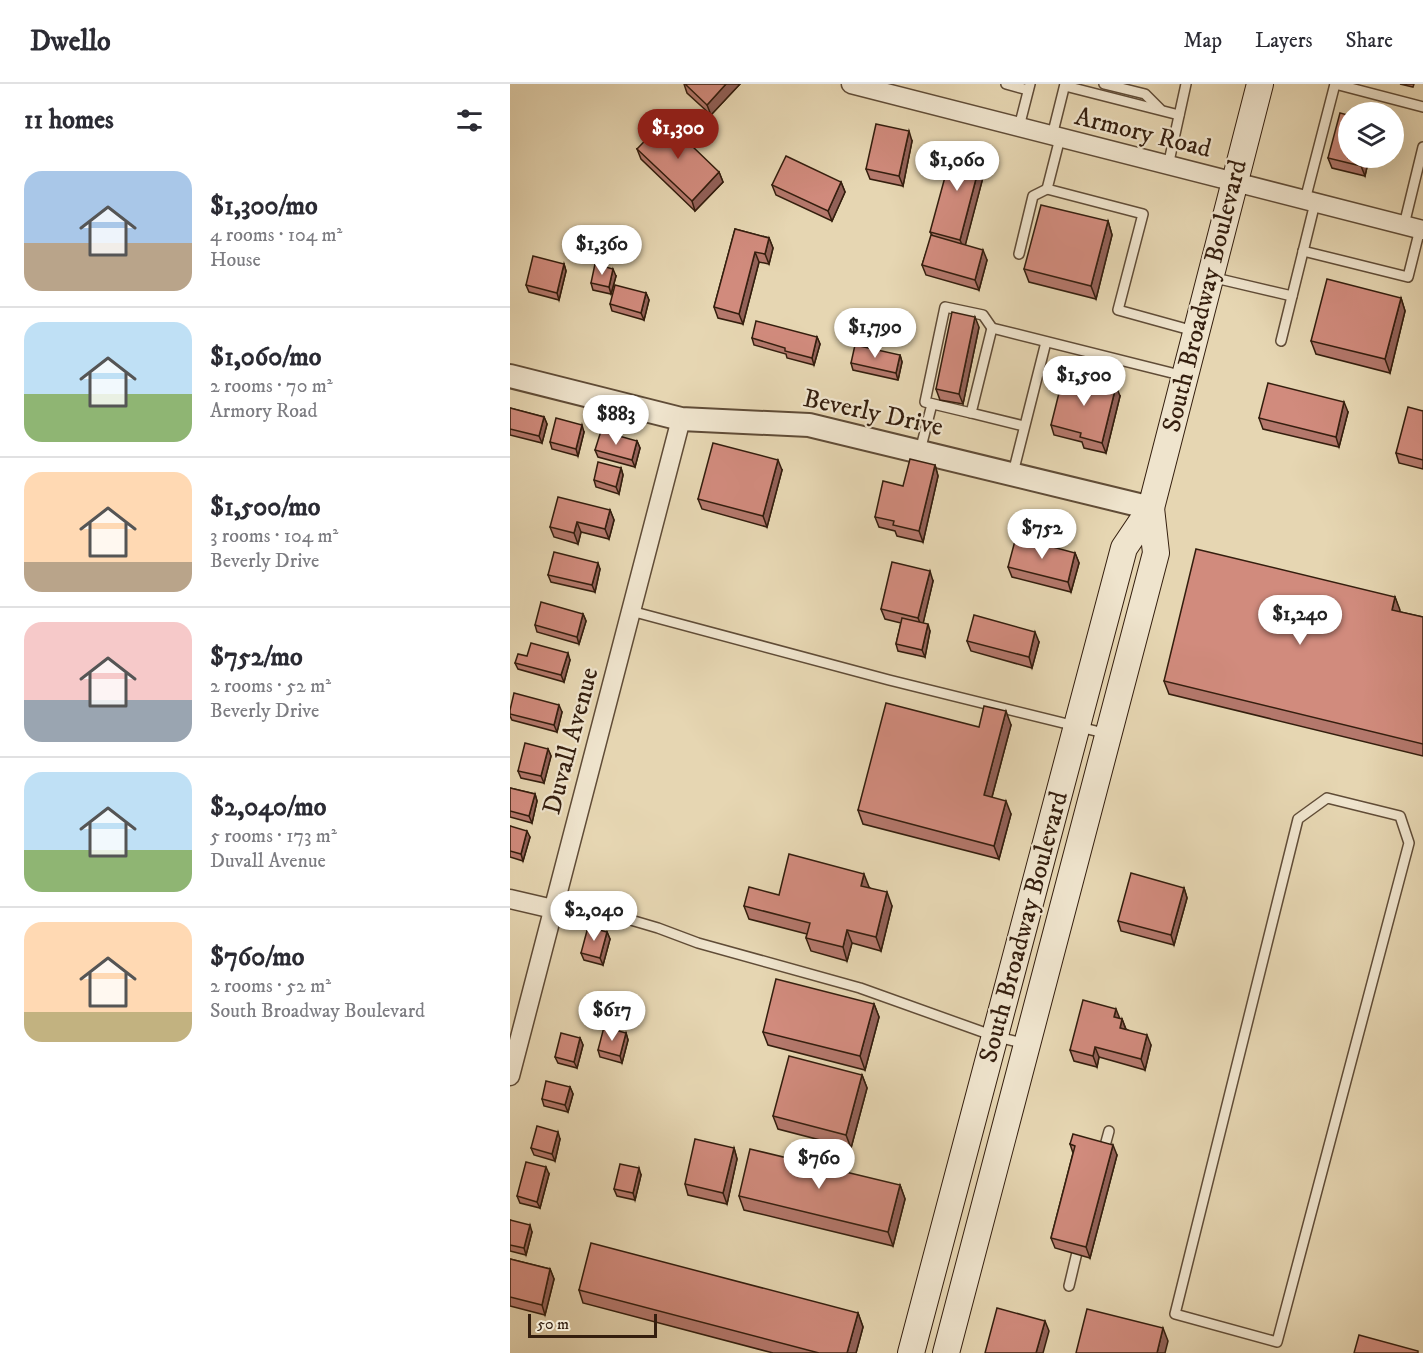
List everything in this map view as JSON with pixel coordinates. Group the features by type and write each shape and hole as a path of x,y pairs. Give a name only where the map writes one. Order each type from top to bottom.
{"main road":[{"name":"South Broadway Boulevard","path":"911,1353 1124,548 1151,508 1260,84"},
{"name":"South Broadway Boulevard","path":"946,1353 1156,553 1151,508"}],"street":[{"name":"Armory Road","path":"851,84 1416,228"},
{"name":"Beverly Drive","path":"510,376 681,418 809,425 1151,508"},
{"name":"Duvall Avenue","path":"510,1076 681,418"},
{"path":"510,899 554,903"}],"lane":[{"path":"1006,84 1029,87 1018,127"},
{"path":"1104,84 1145,94 1161,110"},
{"path":"1168,166 1186,84"},
{"path":"1281,341 1303,251 1310,202 1335,84 1423,107"},
{"path":"1047,189 1065,85 1179,115"},
{"path":"1303,251 1408,277 1416,228 1412,192 1423,147"},
{"path":"1018,254 1033,196 1047,189 1143,214 1118,310 1196,331"},
{"path":"1412,192 1423,195"},
{"path":"1209,276 1292,296"},
{"path":"1024,426 925,402 945,307 983,315 992,328 1184,376"},
{"path":"971,412 992,328"},
{"path":"1012,474 1046,342"},
{"path":"920,452 932,404"},
{"path":"631,611 889,680 1108,734"},
{"path":"1328,798 1400,816 1408,843 1277,1342 1175,1314 1298,819 1328,798"},
{"path":"554,903 658,928 698,943 860,988 994,1036 1027,1045"},
{"path":"1101,1164 1109,1131"},
{"path":"1069,1286 1083,1230"}],"building":[{"path":"685,84 726,84 707,105"},
{"path":"665,120 719,172 692,201 637,149"},
{"path":"1338,120 1338,160 1328,158"},
{"path":"876,124 909,131 899,176 866,169"},
{"path":"954,144 983,152 960,240 930,232"},
{"path":"786,156 841,182 828,211 772,185"},
{"path":"1041,205 1108,221 1091,286 1024,269"},
{"path":"735,229 769,238 765,254 755,252 739,314 714,307"},
{"path":"931,235 983,250 975,280 922,265"},
{"path":"533,256 564,264 557,293 526,285"},
{"path":"595,264 613,269 609,287 591,283"},
{"path":"1327,279 1401,298 1385,359 1311,341"},
{"path":"615,285 646,293 641,313 610,304"},
{"path":"952,312 975,317 959,394 936,389"},
{"path":"756,321 817,337 812,358 785,351 785,348 752,338"},
{"path":"855,345 900,355 896,373 851,363"},
{"path":"1064,373 1116,386 1102,443 1080,437 1081,433 1051,425"},
{"path":"1268,383 1344,402 1336,437 1259,418"},
{"path":"1408,407 1423,411 1423,460 1396,453"},
{"path":"510,408 544,417 539,436 510,429"},
{"path":"556,418 582,425 576,449 550,442"},
{"path":"601,431 637,441 632,460 595,450"},
{"path":"713,443 778,460 763,516 698,499"},
{"path":"910,459 935,465 919,531 893,525 894,521 875,517 883,481 903,486"},
{"path":"598,462 621,468 616,487 594,480"},
{"path":"558,497 610,510 605,529 577,522 574,533 550,527"},
{"path":"1016,537 1075,553 1068,582 1008,567"},
{"path":"1196,549 1395,597 1392,610 1423,617 1423,744 1164,681"},
{"path":"554,552 598,563 592,585 548,575"},
{"path":"892,562 930,571 918,618 881,609"},
{"path":"541,602 583,614 577,637 535,625"},
{"path":"974,615 1035,632 1029,657 967,641"},
{"path":"902,618 928,624 922,650 896,644"},
{"path":"531,643 568,653 561,675 515,663 518,654 527,656"},
{"path":"514,693 559,705 554,725 510,714"},
{"path":"886,703 979,727 984,706 1006,711 984,795 1006,801 994,846 858,810"},
{"path":"525,743 548,749 541,776 518,771"},
{"path":"510,788 535,794 529,816 510,811"},
{"path":"510,826 527,831 521,854 510,851"},
{"path":"789,854 864,874 861,886 887,892 876,937 847,930 843,947 806,938 810,923 744,906 749,887 779,895"},
{"path":"1131,873 1184,888 1171,935 1118,921"},
{"path":"588,927 607,932 600,958 581,953"},
{"path":"776,979 874,1004 860,1056 763,1032"},
{"path":"1083,1000 1116,1009 1114,1017 1122,1019 1120,1028 1147,1035 1141,1059 1095,1047 1093,1056 1070,1050"},
{"path":"604,1027 626,1033 620,1056 598,1050"},
{"path":"561,1033 580,1038 574,1062 555,1057"},
{"path":"789,1056 862,1075 846,1135 773,1116"},
{"path":"546,1081 570,1087 565,1105 542,1099"},
{"path":"537,1126 558,1132 552,1154 531,1148"},
{"path":"1073,1134 1113,1145 1086,1247 1051,1238 1075,1146 1070,1144"},
{"path":"695,1139 734,1148 723,1193 685,1184"},
{"path":"750,1149 900,1185 888,1232 739,1196"},
{"path":"526,1162 546,1167 537,1202 517,1196"},
{"path":"620,1164 639,1168 633,1193 614,1189"},
{"path":"510,1220 530,1225 524,1248 510,1245"},
{"path":"591,1243 858,1313 847,1353 819,1353 579,1290"},
{"path":"510,1259 550,1269 542,1305 510,1297"},
{"path":"997,1308 1045,1321 1036,1353 985,1353"},
{"path":"1087,1309 1163,1328 1157,1353 1076,1353"},
{"path":"1359,1335 1418,1351 1418,1353 1354,1353"}]}
